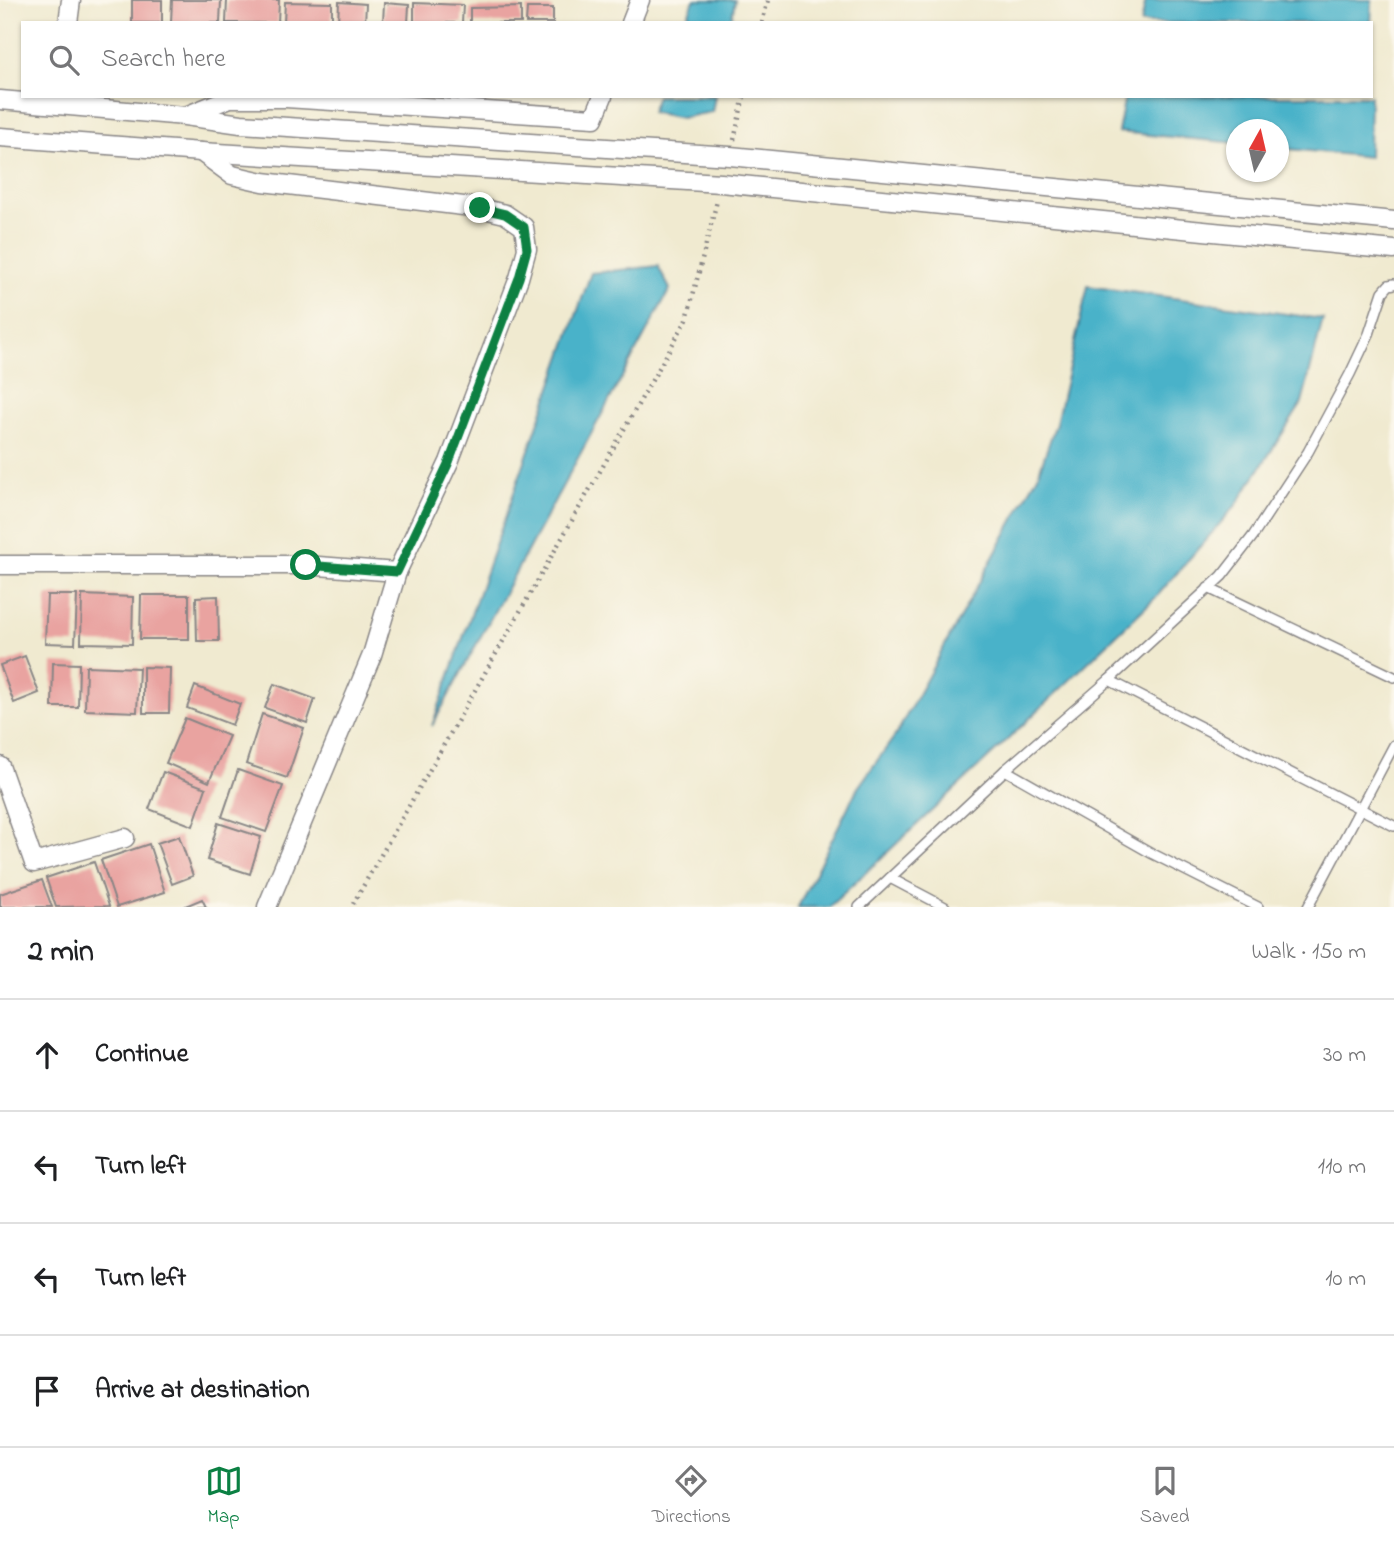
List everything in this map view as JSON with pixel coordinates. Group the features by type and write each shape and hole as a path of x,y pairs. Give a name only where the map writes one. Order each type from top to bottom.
{"street":[{"path":"68,21 71,0"},
{"path":"632,21 640,0"},
{"path":"185,116 230,98 285,98 594,118 602,98"},
{"path":"0,100 55,101 242,124 730,156 1394,221"},
{"path":"0,137 201,152 721,183 1394,250"},
{"path":"201,152 232,174 263,182 480,208 505,214 524,227 527,249 519,278 449,462 397,572 372,655 267,907"},
{"path":"0,565 306,565 397,572"},
{"path":"0,766 34,863 125,838"}],"lane":[{"path":"859,907 1005,769 1109,680 1222,576 1253,536 1308,452 1369,334 1382,292 1394,284"},
{"path":"1208,589 1394,677"},
{"path":"1109,680 1394,826"},
{"path":"1308,907 1394,745"},
{"path":"1005,769 1153,854 1258,907"},
{"path":"890,878 945,907"}],"path":[{"path":"763,21 768,0"},
{"path":"730,156 744,98"},
{"path":"353,904 687,319 721,183"}],"water":[{"path":"694,0 735,0 731,21 686,21"},
{"path":"1146,0 1372,0 1371,21 1141,21"},
{"path":"656,98 715,98 712,112 681,118 651,112"},
{"path":"1125,98 1370,98 1369,157 1289,149 1289,119 1226,119 1226,142 1118,132"},
{"path":"658,266 670,289 432,726 591,273"},
{"path":"1088,286 1323,319 1302,403 1237,504 1157,596 829,907 798,907 857,789 897,733 1038,475 1056,423"}],"building":[{"path":"132,0 162,0 162,21 132,21"},
{"path":"172,0 221,0 220,21 171,21"},
{"path":"227,0 279,0 278,21 226,21"},
{"path":"285,2 332,3 332,21 284,21"},
{"path":"339,2 366,4 365,21 338,21"},
{"path":"384,3 409,5 408,21 383,21"},
{"path":"414,3 463,5 462,21 414,21"},
{"path":"521,7 521,21 470,21 470,8"},
{"path":"527,8 553,8 553,21 526,21"},
{"path":"47,595 77,595 75,644 45,643"},
{"path":"82,595 133,597 132,644 81,643"},
{"path":"141,595 189,595 189,639 140,639"},
{"path":"218,596 219,641 197,641 196,597"},
{"path":"25,656 39,693 14,703 0,665"},
{"path":"53,663 79,664 78,707 52,707"},
{"path":"86,666 139,668 137,712 85,710"},
{"path":"143,667 170,668 169,713 143,713"},
{"path":"274,684 315,699 307,723 265,708"},
{"path":"195,686 240,704 232,725 187,708"},
{"path":"262,714 304,728 287,778 246,764"},
{"path":"185,718 229,736 209,782 166,763"},
{"path":"238,770 283,786 266,832 222,817"},
{"path":"163,772 206,788 193,826 149,809"},
{"path":"218,823 261,837 250,874 207,860"},
{"path":"179,836 193,876 172,884 157,843"},
{"path":"149,844 165,892 117,907 101,860"},
{"path":"94,862 109,906 56,907 46,878"},
{"path":"42,880 52,907 0,907 0,894"},
{"path":"202,899 206,907 183,907"}],"route":[{"path":"306,565 397,572 449,462 519,278 527,249 524,227 505,214 480,208"}]}
